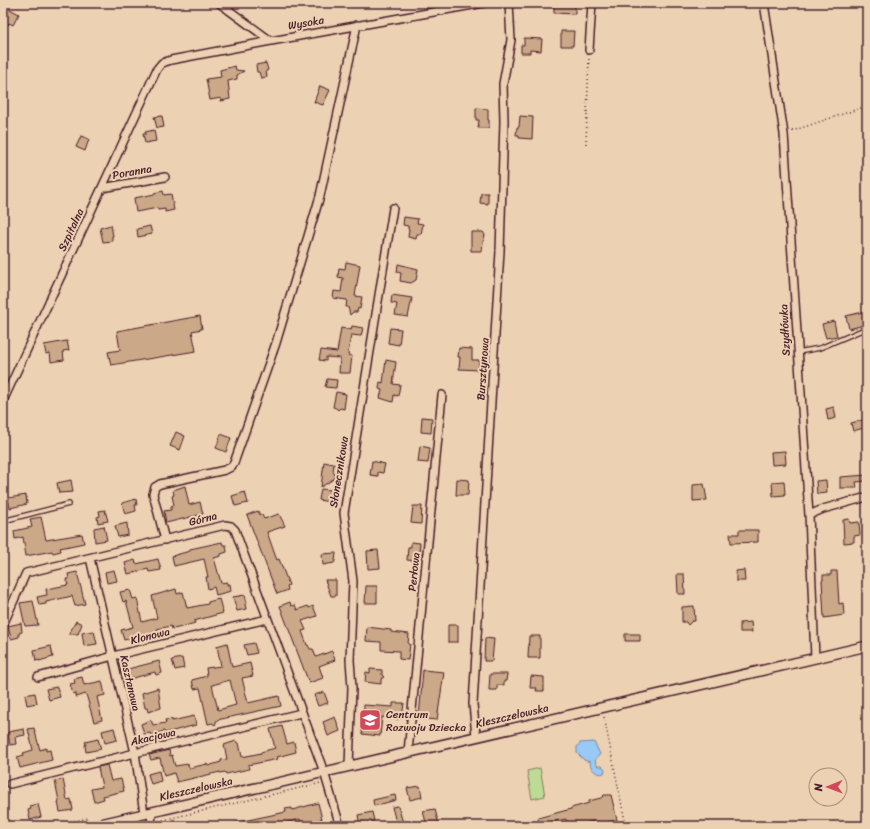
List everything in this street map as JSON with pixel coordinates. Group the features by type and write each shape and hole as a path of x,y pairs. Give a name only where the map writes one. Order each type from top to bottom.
{"main road":[{"name":"Kleszczelowska","path":"92,826 867,646"}],"street":[{"path":"219,3 271,41"},
{"name":"Wysoka","path":"157,69 162,63 171,60 484,3"},
{"name":"Bursztynowa","path":"476,736 473,704 500,251 504,122 503,84 511,40 509,3"},
{"path":"589,50 592,3"},
{"name":"Szydłówka","path":"764,3 784,134 809,515 815,658"},
{"path":"165,540 153,494 155,487 160,484 225,470 231,467 234,463 276,343 320,196 357,25"},
{"name":"Szpitalna","path":"3,401 157,69"},
{"name":"Poranna","path":"102,188 165,177"},
{"name":"Słonecznikowa","path":"349,766 352,688 350,660 353,581 344,513 393,208"},
{"name":"Perłowa","path":"408,752 442,395"},
{"path":"809,515 823,509 867,497"},
{"name":"Górna","path":"3,625 26,573 224,525 231,526 235,530 301,713 324,772 340,826"},
{"name":"Kasztanowa","path":"90,558 151,824"},
{"name":"Klonowa","path":"38,677 113,656 267,619"},
{"name":"Akacjowa","path":"10,784 301,713"}],"lane":[{"path":"798,352 820,348 867,328"},
{"path":"3,521 69,504"}],"path":[{"path":"586,144 589,50"},
{"path":"784,134 867,106"},
{"path":"602,707 626,826"},
{"path":"138,826 327,781"}],"green space":[{"path":"540,768 545,796 532,799 527,771"}],"water":[{"path":"594,742 600,754 595,760 596,764 605,769 604,773 601,774 596,773 591,767 590,762 584,760 577,753 577,747 580,743"}],"building":[{"path":"554,3 575,3 575,14 554,13"},
{"path":"6,7 19,14 13,25 9,23 8,25 3,22 3,14"},
{"path":"561,31 574,31 573,46 561,46"},
{"path":"524,38 542,39 541,51 530,50 530,53 521,53 521,45 524,45"},
{"path":"266,63 268,70 266,71 267,77 261,78 259,72 257,72 256,65"},
{"path":"235,66 236,70 244,71 237,75 237,79 228,81 230,99 221,101 221,98 210,100 206,79 221,77 220,70"},
{"path":"320,86 330,90 323,105 314,102"},
{"path":"476,108 488,109 489,128 478,128 479,120 476,120"},
{"path":"162,116 164,127 157,128 154,117"},
{"path":"520,116 533,117 532,139 519,138 519,135 516,135 517,127 519,127"},
{"path":"154,130 156,141 145,143 143,134"},
{"path":"81,136 89,139 85,151 76,147"},
{"path":"163,191 164,195 171,194 174,210 165,212 165,209 158,210 158,208 136,212 134,198"},
{"path":"481,193 488,193 488,204 480,203"},
{"path":"404,217 418,219 417,223 423,224 421,234 417,234 416,239 408,237 408,226 403,225"},
{"path":"111,225 113,236 112,241 103,242 100,228"},
{"path":"150,226 152,234 138,237 137,229"},
{"path":"471,232 483,232 485,235 482,251 471,251"},
{"path":"346,262 360,265 355,296 362,297 360,309 358,308 357,312 353,312 350,315 348,307 346,307 347,300 333,298 334,291 341,292 343,278 338,277 339,268 345,269"},
{"path":"398,264 418,269 416,280 411,283 400,281 401,273 397,272"},
{"path":"392,295 412,298 408,317 395,315 397,304 391,303"},
{"path":"867,311 867,324 849,329 846,316"},
{"path":"200,316 202,329 192,331 196,351 111,365 108,352 120,350 117,331"},
{"path":"834,321 837,336 826,338 822,324"},
{"path":"352,326 363,328 361,336 351,335 348,355 352,356 350,373 339,373 340,358 326,357 326,361 319,360 321,350 337,352 341,328 351,330"},
{"path":"390,328 401,329 399,345 388,343"},
{"path":"67,341 69,350 63,351 64,360 51,362 50,353 46,354 44,345"},
{"path":"459,348 472,349 472,360 479,360 479,370 459,369"},
{"path":"386,360 396,362 393,384 400,385 398,396 394,395 393,402 380,398 382,390 379,389 380,382 383,383"},
{"path":"327,379 337,380 336,388 325,387"},
{"path":"336,392 346,394 344,409 340,408 338,410 333,407"},
{"path":"834,407 836,418 828,420 826,409"},
{"path":"422,417 432,418 431,433 421,432"},
{"path":"867,419 867,427 853,431 851,423"},
{"path":"176,432 185,436 180,450 170,446"},
{"path":"221,434 231,438 226,452 216,448"},
{"path":"420,446 430,448 428,463 418,462"},
{"path":"785,451 786,464 772,465 771,452"},
{"path":"372,461 385,464 383,473 378,472 378,476 370,475"},
{"path":"324,462 334,464 333,471 335,478 321,487"},
{"path":"867,475 867,481 856,482 857,488 840,488 840,477"},
{"path":"457,479 469,480 468,495 456,495"},
{"path":"71,480 73,492 59,493 57,483"},
{"path":"826,480 827,493 817,494 816,481"},
{"path":"784,481 785,495 773,496 772,482"},
{"path":"704,484 707,500 693,501 693,485"},
{"path":"185,486 189,505 200,502 203,514 166,523 164,511 171,510 171,506 174,505 172,496 174,495 173,490"},
{"path":"321,489 331,490 329,502 319,500"},
{"path":"245,492 248,503 235,506 232,496"},
{"path":"26,495 27,504 10,508 8,498"},
{"path":"136,499 136,511 125,514 122,503"},
{"path":"413,506 422,506 421,524 411,523"},
{"path":"105,510 108,521 98,523 97,517 100,516 99,511"},
{"path":"258,511 264,519 279,514 285,526 267,532 277,560 279,559 289,585 287,586 288,590 277,594 247,515"},
{"path":"41,517 46,540 82,534 84,543 60,548 61,551 53,553 52,551 26,556 23,537 15,539 14,531 32,527 30,519"},
{"path":"849,519 850,523 859,522 860,535 854,536 854,542 844,543 843,520"},
{"path":"127,523 128,535 118,537 115,526"},
{"path":"104,526 107,540 95,542 94,528"},
{"path":"739,530 758,530 758,542 731,543 730,534 739,534"},
{"path":"222,542 223,545 226,545 227,552 214,558 221,583 227,582 227,585 230,584 231,591 216,595 214,587 208,589 206,577 208,577 204,559 174,566 172,556 190,551 190,549"},
{"path":"411,542 420,543 419,554 422,554 422,557 416,561 407,560 408,547 411,547"},
{"path":"378,550 380,568 368,569 367,551"},
{"path":"336,553 334,563 323,565 322,554"},
{"path":"158,559 161,570 149,572 148,569 128,574 125,563 135,560 136,564"},
{"path":"114,570 117,581 107,583 105,572"},
{"path":"744,570 745,581 736,581 736,571"},
{"path":"831,571 837,571 839,604 843,603 844,615 824,618 822,580 823,575 831,575"},
{"path":"77,572 85,604 75,606 72,596 39,605 37,597 47,595 46,589 68,585 66,579 69,579 68,574"},
{"path":"677,574 684,574 685,594 678,594"},
{"path":"325,580 336,580 336,596 331,596"},
{"path":"366,586 377,586 377,603 365,603"},
{"path":"176,589 177,594 183,592 187,608 208,604 208,602 219,599 223,613 194,621 195,623 178,628 172,629 171,626 157,629 158,632 124,640 121,630 133,627 126,601 123,602 120,592 130,590 133,599 137,598 142,622 157,618 152,596"},
{"path":"245,595 247,603 245,604 246,609 237,611 233,597"},
{"path":"33,601 38,625 25,626 20,603"},
{"path":"290,602 291,606 295,605 297,610 308,606 309,608 313,606 317,616 302,621 306,630 302,631 307,645 310,649 313,649 316,657 332,651 335,660 319,666 323,678 309,683 280,606"},
{"path":"694,606 695,621 692,621 688,625 686,622 682,622 682,607"},
{"path":"76,621 82,624 78,634 69,634"},
{"path":"751,622 752,632 740,632 740,623"},
{"path":"21,623 22,632 19,633 19,637 11,639 8,626"},
{"path":"448,625 458,625 458,642 448,642"},
{"path":"367,627 409,634 408,644 410,644 408,660 399,659 399,651 381,650 381,642 366,641"},
{"path":"94,631 97,644 84,646 82,633"},
{"path":"625,634 640,634 640,641 625,641"},
{"path":"529,636 540,636 540,658 528,658"},
{"path":"485,638 494,639 492,661 484,661"},
{"path":"227,643 232,667 250,663 253,676 242,678 248,703 279,696 281,706 217,720 215,725 212,723 208,724 200,688 194,689 192,680 207,676 206,668 221,666 217,646","holes":["230,680 236,705 218,710 212,685"]},
{"path":"254,643 257,653 247,655 244,645"},
{"path":"51,646 53,657 36,661 34,650"},
{"path":"182,658 184,668 175,670 172,660"},
{"path":"159,661 162,673 156,675 155,672 130,679 128,669"},
{"path":"370,669 382,670 382,675 384,677 381,679 381,684 365,682 366,672 370,673"},
{"path":"423,670 444,672 437,720 419,718"},
{"path":"490,674 507,674 504,685 497,685 497,690 489,690"},
{"path":"531,676 544,677 544,691 536,691 537,688 530,688"},
{"path":"82,677 84,685 102,681 105,695 97,697 102,720 94,722 86,694 76,697 76,693 73,694 70,684 75,683 74,679"},
{"path":"57,687 60,697 49,700 46,689"},
{"path":"158,688 161,708 148,712 147,708 145,708 142,693"},
{"path":"324,692 328,703 318,706 314,695"},
{"path":"35,693 37,703 27,705 25,695"},
{"path":"393,703 404,703 402,718 397,720 395,718 382,717 380,736 362,734 364,705 393,707"},
{"path":"194,716 196,725 165,733 164,731 151,735 150,733 144,734 141,724 151,720 153,725 166,723 165,720 172,719 172,721"},
{"path":"335,717 340,731 328,736 323,722"},
{"path":"282,726 287,744 294,742 296,752 277,757 278,759 248,765 249,769 226,774 225,772 220,772 177,782 174,773 164,776 160,758 151,760 149,755 169,750 175,766 188,764 189,768 207,764 208,766 227,759 224,745 236,741 239,743 242,757 275,748 270,729"},
{"path":"34,728 40,750 46,748 46,751 50,750 52,760 20,768 17,757 24,755 23,753 33,750 28,729"},
{"path":"114,728 117,740 105,743 102,731"},
{"path":"24,729 25,735 15,737 16,744 10,745 8,732"},
{"path":"98,739 101,749 86,752 85,742"},
{"path":"107,765 111,781 121,779 124,791 103,796 104,799 94,802 91,789 102,787 98,767"},
{"path":"159,771 161,781 151,784 148,774"},
{"path":"63,779 67,800 71,799 73,810 60,812 55,781"},
{"path":"420,786 422,797 410,800 407,788"},
{"path":"395,795 396,800 374,806 373,800"},
{"path":"604,795 611,795 617,820 594,825 593,821 580,826 567,826 566,819 540,824 538,818 589,803 589,801 601,798"},
{"path":"318,803 322,826 301,826 300,819 274,826 235,826 234,823 286,812 285,809 292,808 292,810"},
{"path":"38,804 41,817 30,820 28,810 31,809 30,806"},
{"path":"398,806 404,826 397,826 392,807"},
{"path":"435,809 439,826 427,826 423,811"},
{"path":"372,812 374,821 371,821 372,825 360,826 358,815"}],"place":[{"name":"Centrum Rozwoju Dziecka","path":"370,720"}]}
